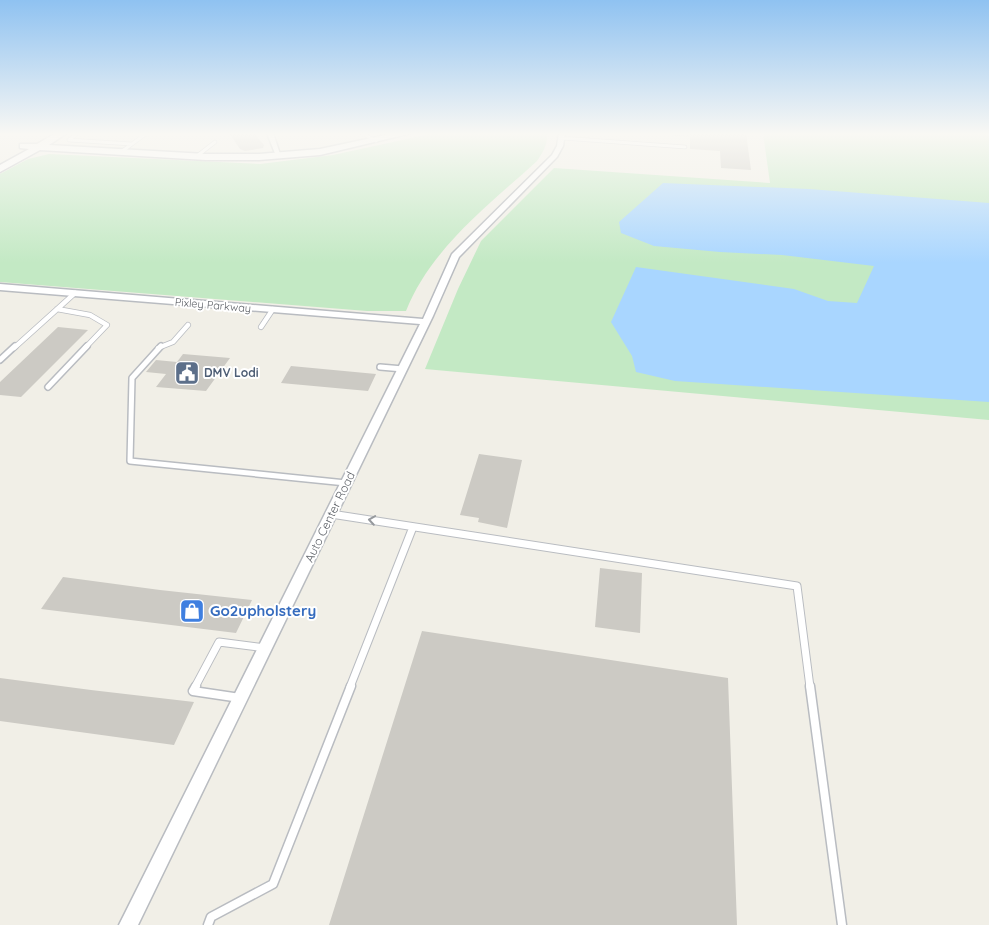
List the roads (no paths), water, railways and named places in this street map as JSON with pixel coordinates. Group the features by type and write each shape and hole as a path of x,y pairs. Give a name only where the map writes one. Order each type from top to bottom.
{"street":[{"name":"Auto Center Road","path":"128,925 426,322 455,256 535,176"},
{"name":"Pixley Parkway","path":"0,287 426,322"}],"lane":[{"path":"0,360 75,293"},
{"path":"261,326 273,309"},
{"path":"48,387 107,325 101,319 75,311 57,310"},
{"path":"188,324 173,342 159,347 132,378 130,460 346,483"},
{"path":"380,367 403,369"},
{"path":"331,514 798,586 842,925"},
{"path":"208,925 211,917 273,884 413,527"},
{"path":"240,698 193,691 219,642 265,648"}],"water":[{"path":"663,183 809,189 989,203 989,402 675,381 636,372 632,356 611,322 636,267 794,289 828,301 857,303 874,266 782,255 654,246 621,233 619,222"}],"place":[{"name":"DMV Lodi","path":"187,373"},
{"name":"Go2upholstery","path":"192,611"}]}
